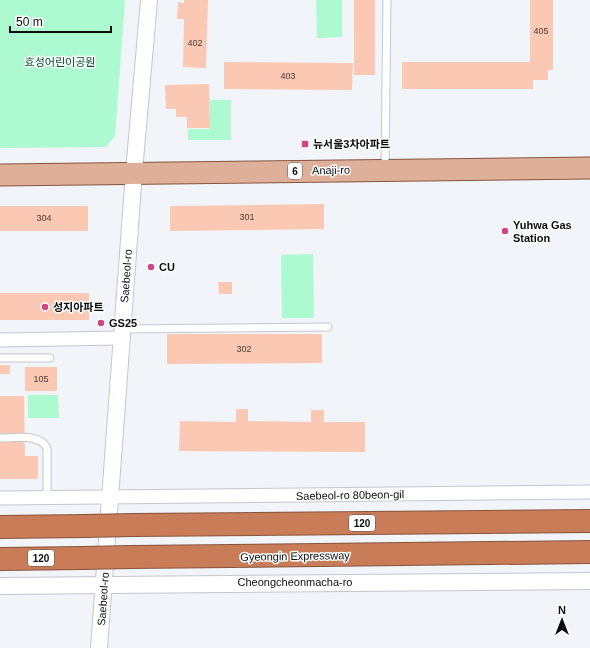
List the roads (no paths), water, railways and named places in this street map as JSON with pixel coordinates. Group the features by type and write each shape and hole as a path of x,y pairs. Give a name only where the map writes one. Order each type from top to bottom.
{"highway":[{"name":"120","path":"0,527 590,521"},
{"name":"Gyeongin Expressway","path":"0,559 590,552"},
{"path":"540,553 590,561"}],"main road":[{"name":"Anaji-ro","path":"0,175 134,172 590,168"}],"street":[{"name":"Saebeol-ro","path":"99,648 134,172 149,0"},
{"path":"0,340 122,334"},
{"name":"Saebeol-ro 80beon-gil","path":"0,498 590,492"},
{"name":"Cheongcheonmacha-ro","path":"0,586 590,581"}],"lane":[{"path":"385,170 387,0"},
{"path":"122,334 328,327"},
{"path":"0,358 50,358"},
{"path":"0,438 31,438 41,441 45,445 47,448 48,498"}],"place":[{"name":"뉴서울3차아파트","path":"305,144"},
{"name":"Yuhwa Gas Station","path":"505,231"},
{"name":"CU","path":"151,267"},
{"name":"성지아파트","path":"45,307"},
{"name":"GS25","path":"101,323"}],"park label":[{"name":"효성어린이공원","path":"60,62"}]}
